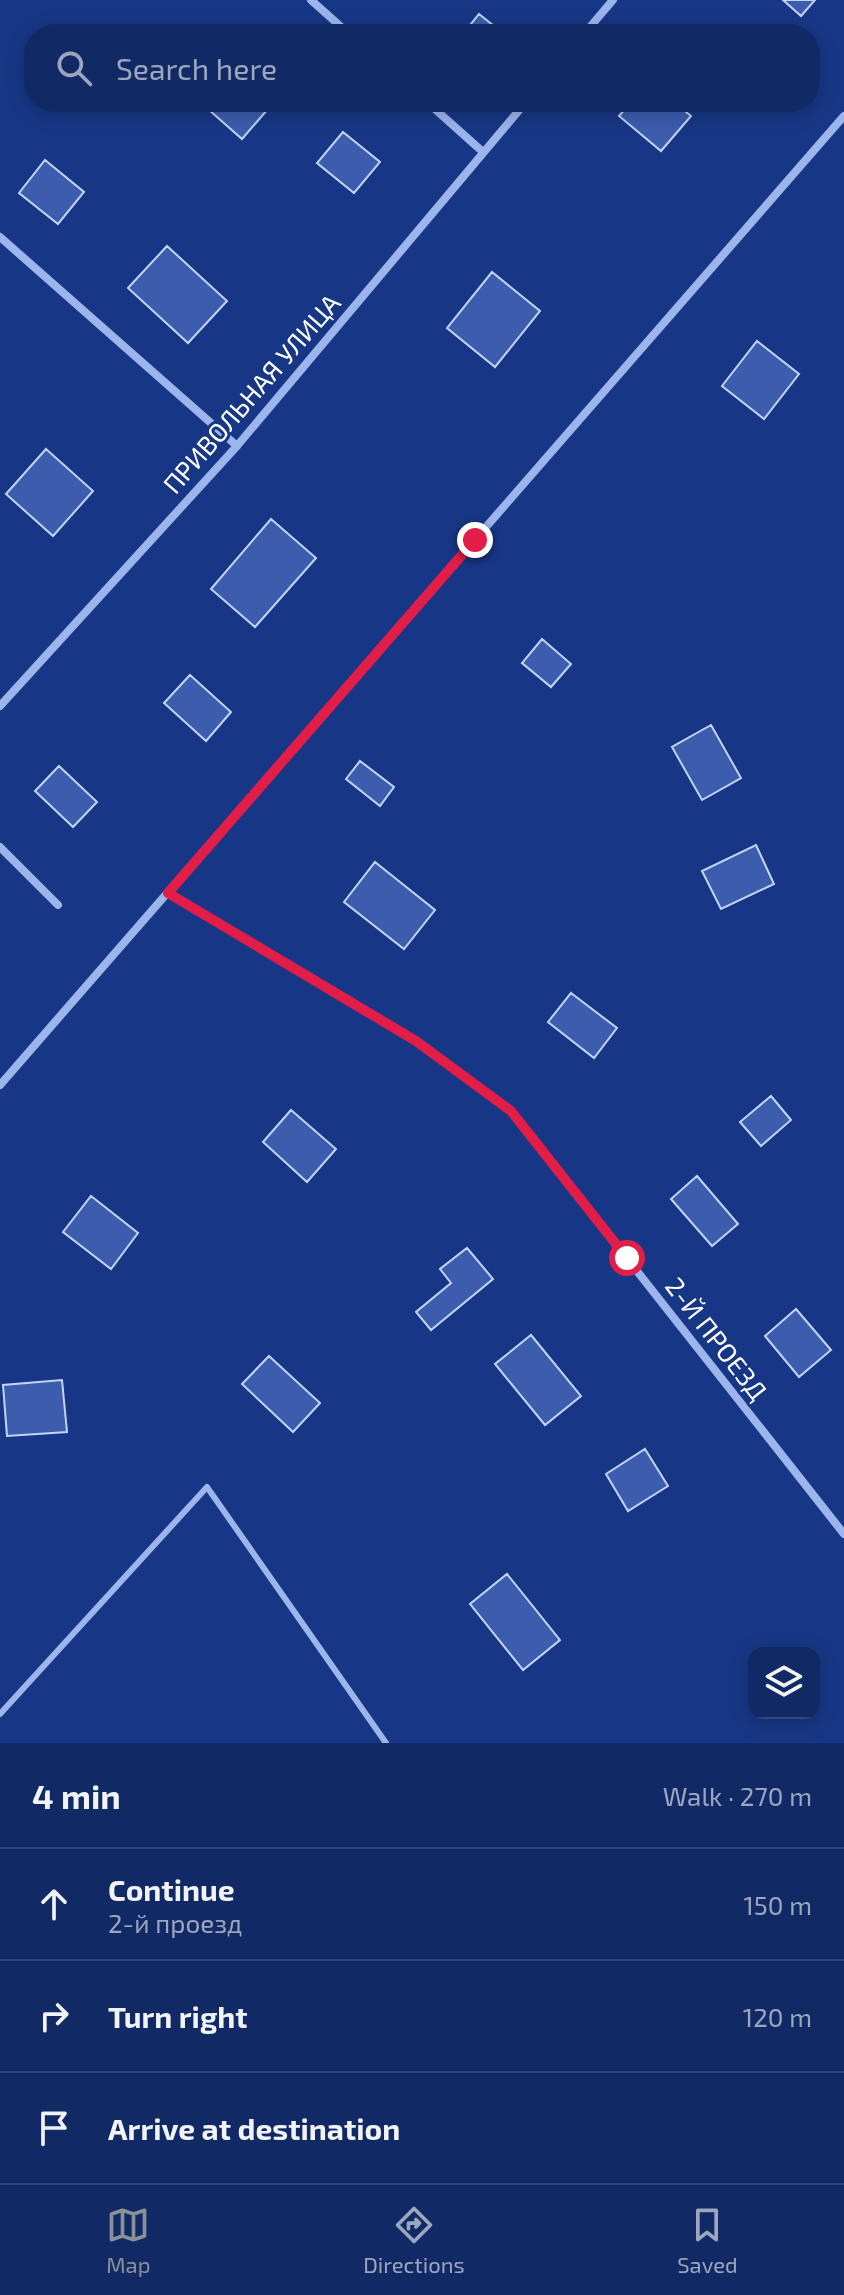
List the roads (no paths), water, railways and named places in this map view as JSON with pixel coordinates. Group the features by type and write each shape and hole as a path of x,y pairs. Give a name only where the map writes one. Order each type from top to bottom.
{"street":[{"path":"311,0 338,24"},
{"path":"593,24 613,0"},
{"path":"438,112 483,152"},
{"name":"ПРИВОЛЬНАЯ УЛИЦА","path":"0,706 237,446 517,112"},
{"path":"0,1085 844,116"},
{"path":"0,237 237,446"},
{"path":"0,847 58,905"},
{"name":"2-Й ПРОЕЗД","path":"168,893 416,1041 511,1111 844,1534"}],"lane":[{"path":"0,1714 207,1487 386,1743"}]}
